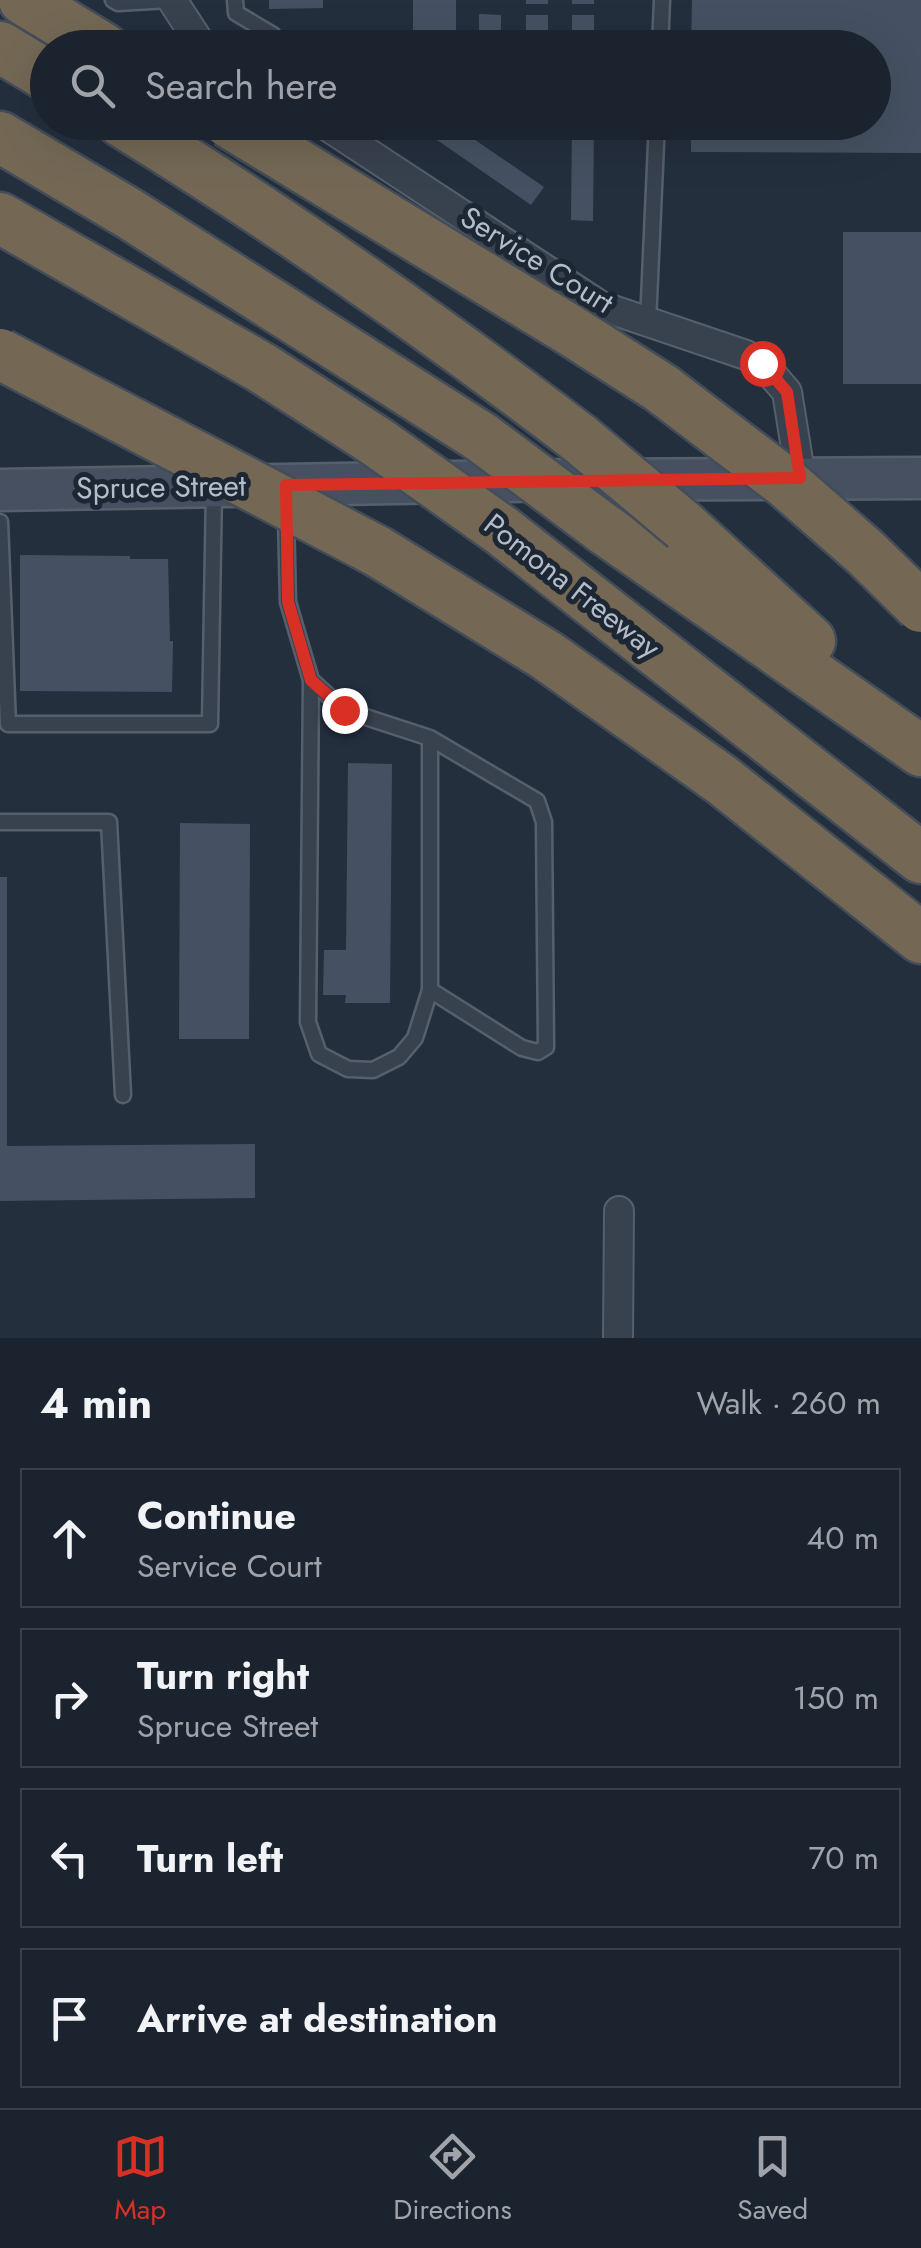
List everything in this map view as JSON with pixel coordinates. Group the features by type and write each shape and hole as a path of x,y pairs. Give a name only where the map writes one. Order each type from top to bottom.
{"highway":[{"path":"24,0 73,30"},
{"path":"0,47 30,65"},
{"path":"0,64 30,80"},
{"name":"Pomona Freeway","path":"0,137 130,214 481,437 604,529 921,751"},
{"path":"144,140 197,168"},
{"path":"151,140 482,364 579,438 685,527 921,742"},
{"path":"258,140 661,388 786,483 921,607"},
{"name":"Pomona Freeway","path":"0,218 262,368 377,442 502,530 921,858"},
{"path":"0,245 262,368"},
{"path":"0,354 377,551 546,655 722,780 921,938"}],"main road":[{"name":"Spruce Street","path":"0,490 921,478"}],"street":[{"path":"170,0 191,30"},
{"name":"Service Court","path":"349,140 601,306 746,354 762,363 787,392 800,478"},
{"path":"618,1338 619,1210"}],"lane":[{"path":"113,0 170,0"},
{"path":"235,0 236,13 265,30"},
{"path":"661,30 662,0"},
{"path":"648,322 656,140"},
{"path":"286,485 288,602 311,680 308,1022 319,1054 348,1068 373,1070 399,1057 416,1038 430,990 430,738"},
{"path":"0,522 8,724 210,724 214,486"},
{"path":"311,680 344,710 430,738 537,801 544,822 546,1047 538,1052 522,1048 430,990"},
{"path":"0,822 110,822 123,1095"}],"building":[{"path":"269,0 323,0 323,8 269,9"},
{"path":"413,0 456,0 456,30 413,30"},
{"path":"526,0 548,0 548,4 526,4"},
{"path":"572,0 594,0 594,4 572,4"},
{"path":"692,0 921,0 921,153 691,152 691,140 891,140 891,30 691,30"},
{"path":"479,14 501,15 501,30 479,30"},
{"path":"526,15 548,15 548,30 526,30"},
{"path":"572,15 594,15 594,30 572,30"},
{"path":"437,140 475,140 544,187 531,205"},
{"path":"572,140 594,140 593,221 571,220"},
{"path":"843,232 921,232 921,384 843,384"},
{"path":"20,555 168,559 172,692 20,691"},
{"path":"348,763 392,764 390,1003 345,1003 346,995 323,995 324,950 346,950"},
{"path":"180,823 250,824 249,1039 179,1039"},
{"path":"0,877 7,877 7,1146 255,1144 255,1198 0,1201"}],"route":[{"path":"344,710 311,680 288,602 286,485 800,478 787,392 762,363"}]}
